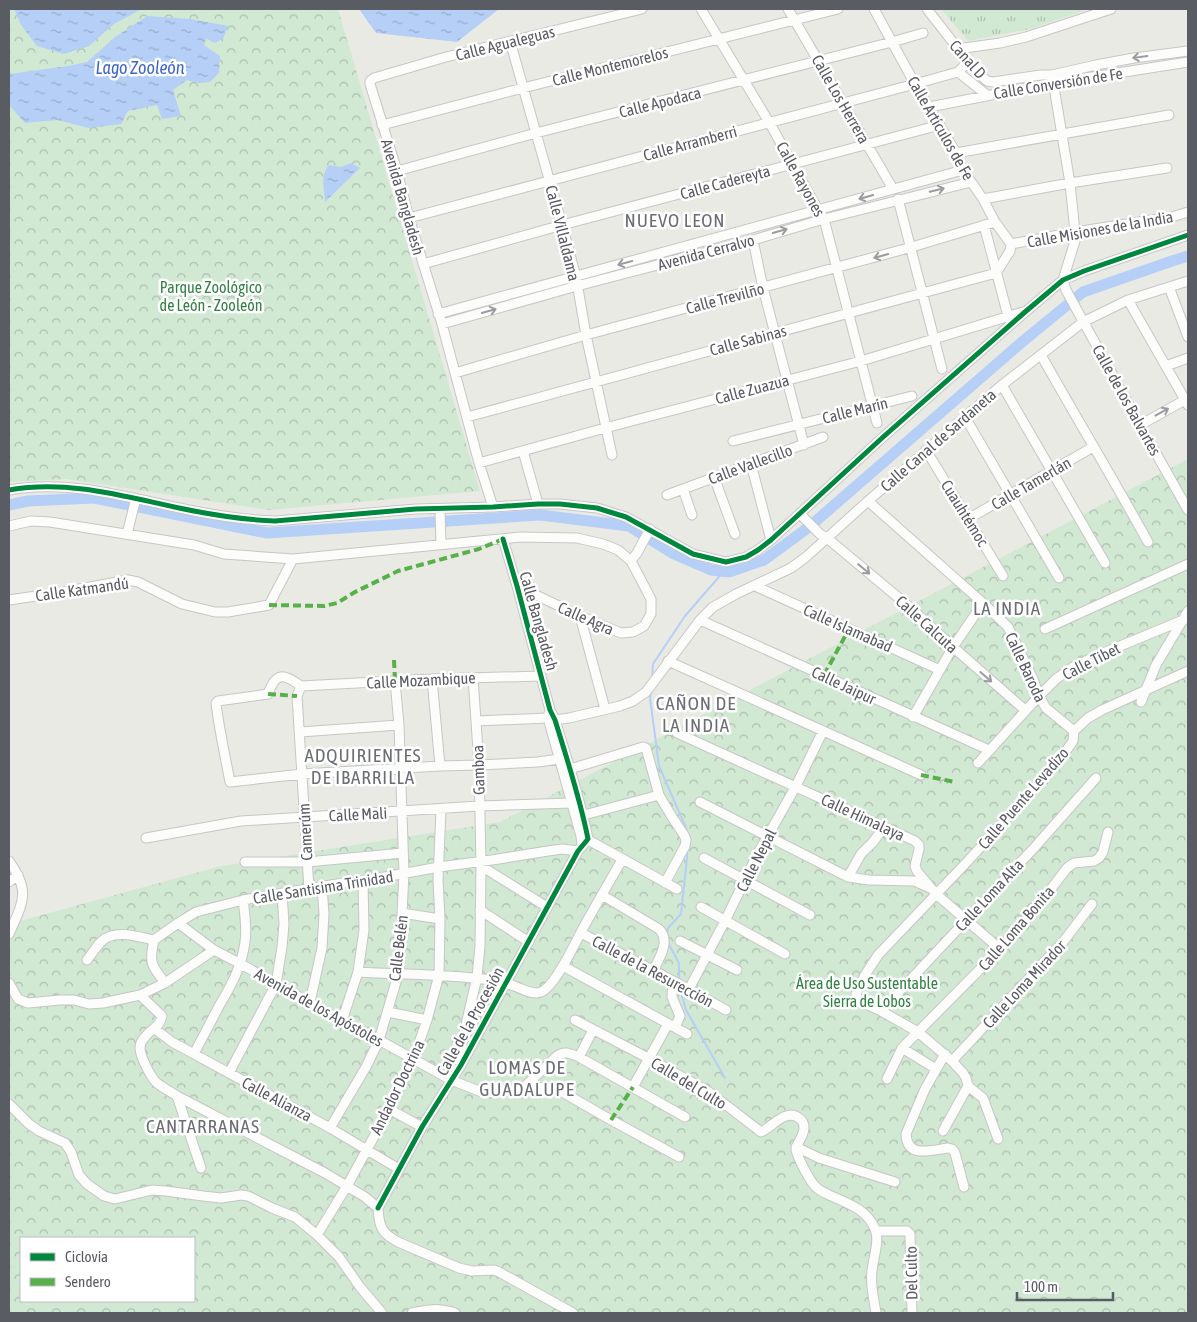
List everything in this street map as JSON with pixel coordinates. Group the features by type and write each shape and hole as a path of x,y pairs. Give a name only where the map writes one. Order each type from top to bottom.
{"street":[{"name":"Calle Agualeguas","path":"370,81 418,64 642,9"},
{"name":"Calle Rayones","path":"701,9 770,122 824,219 877,423"},
{"name":"Calle Los Herrera","path":"788,9 893,189"},
{"name":"Calle Montemorelos","path":"382,125 838,9"},
{"name":"Calle Artículos de Fe","path":"874,9 956,153 963,170 1011,244"},
{"name":"Canal D","path":"926,9 968,62 987,81 993,82 1041,75 1053,79"},
{"path":"957,49 1026,37 1111,9"},
{"name":"Calle Apodaca","path":"397,171 923,33"},
{"name":"Calle Villaldama","path":"510,41 550,180 576,281 612,455"},
{"name":"Calle Conversión de Fe","path":"929,107 999,94 1096,65 1134,58 1188,52"},
{"name":"Calle Arramberri","path":"409,218 958,72 968,62"},
{"name":"Calle Conversión de Fe","path":"1053,79 1188,62"},
{"path":"958,72 987,95"},
{"path":"1053,79 1076,232 1063,280"},
{"name":"Avenida Bangladesh","path":"370,81 438,314"},
{"path":"956,153 1169,115"},
{"name":"Calle Cadereyta","path":"423,264 562,225 940,125"},
{"path":"983,199 1167,168"},
{"name":"Avenida Cerralvo","path":"442,324 576,281 818,210 963,170"},
{"name":"Avenida Cerralvo","path":"438,314 753,240 898,199 971,182"},
{"path":"898,199 912,247 942,369"},
{"name":"Calle Misiones de la India","path":"1011,244 1172,217 1188,212"},
{"name":"Calle Trevilño","path":"455,372 837,268 995,222"},
{"path":"984,226 1008,316"},
{"path":"9,490 51,486 90,489 135,502 196,512 274,521 416,509 440,512 560,504 597,508 626,517 649,532 693,554 726,562 746,557 758,550 802,516 882,438 1063,280 1188,235"},
{"name":"Calle Vallecillo","path":"667,495 804,445 763,288 753,240"},
{"path":"996,273 1010,251 1011,244"},
{"name":"Calle Sabinas","path":"467,417 996,273"},
{"name":"Calle de los Balvartes","path":"1063,280 1066,290 1083,322 1187,505"},
{"name":"Calle Canal de Sardaneta","path":"700,620 713,608 736,594 791,568 806,557 823,536 868,501 1002,385 1083,322 1128,300 1188,281"},
{"path":"1169,287 1188,337"},
{"path":"1128,300 1187,403 1140,425"},
{"name":"Calle Zuazua","path":"479,463 861,361 1025,312"},
{"path":"438,314 493,507"},
{"path":"1041,355 1148,542"},
{"path":"1166,366 1188,358"},
{"path":"1002,385 1105,563"},
{"name":"Calle Marín","path":"733,441 912,396"},
{"path":"965,417 1058,578"},
{"path":"804,445 824,438"},
{"name":"Calle Tamerlán","path":"968,519 1093,447"},
{"name":"Cuauhtémoc","path":"926,450 1003,576"},
{"path":"522,451 538,504"},
{"path":"751,464 772,540"},
{"path":"714,477 735,534"},
{"path":"683,489 692,515"},
{"name":"Calle Baroda","path":"868,501 1008,627 1046,708 1074,731"},
{"path":"128,531 135,502"},
{"path":"440,512 441,541"},
{"name":"Calle Calcuta","path":"802,516 823,536 912,609 1025,710"},
{"path":"9,526 31,521 128,531 194,545 224,554 293,559 441,541 577,538 603,544 618,550 631,561 649,532"},
{"name":"Calle Bangladesh","path":"502,539 517,586 541,676 559,759 582,843"},
{"name":"Calle Katmandú","path":"9,600 128,580 138,582 182,604 215,612 228,612 270,605 293,559"},
{"name":"Calle Agra","path":"517,586 621,633 633,632 644,626 651,614 651,599 631,561"},
{"path":"1045,628 1188,564"},
{"name":"Calle Islamabad","path":"755,586 940,670"},
{"path":"913,717 953,647 982,603"},
{"path":"1141,702 1156,665 1188,612"},
{"path":"580,616 605,709"},
{"name":"Calle Tibet","path":"978,763 1025,710 1056,679 1073,667 1185,619"},
{"path":"476,720 551,716 569,718 633,701 646,692 700,620"},
{"name":"Calle Jaipur","path":"700,620 989,750"},
{"path":"668,661 921,775"},
{"name":"Calle Puente Levadizo","path":"881,1011 861,1002 856,994 878,955 934,891 966,863 1033,790 1073,741 1074,731 1088,718 1102,710 1188,671"},
{"path":"301,686 289,677 284,676 279,677 272,684 268,694 220,700 216,703 218,726 222,735 230,782 302,774 538,762 559,759"},
{"name":"Calle Mozambique","path":"301,686 432,679 541,676"},
{"name":"Gamboa","path":"461,1065 459,1055 477,978 480,946 479,765 473,678"},
{"path":"432,679 440,766"},
{"name":"Calle Belén","path":"330,1128 366,1067 379,1040 398,975 404,873 399,725 395,681"},
{"name":"Camerúm","path":"301,686 297,696 308,889"},
{"name":"Calle Bangladesh","path":"551,716 584,815 582,843"},
{"path":"300,732 399,725"},
{"name":"Calle Nepal","path":"689,990 823,731"},
{"name":"Calle Himalaya","path":"677,733 915,841 919,845 917,871 934,891 1000,949"},
{"path":"570,769 643,747 648,750 660,795 686,840 685,846 665,883"},
{"name":"Calle Loma Alta","path":"881,1011 1034,848 1096,778"},
{"path":"584,815 660,795"},
{"path":"700,802 848,877 869,880 914,881 934,891"},
{"name":"Calle Mali","path":"146,838 241,821 479,806 572,803"},
{"name":"Andador Doctrina","path":"317,1236 347,1186 414,1060 427,1020 439,975 440,919 438,880 441,809"},
{"path":"848,877 861,854 884,827"},
{"name":"Calle Loma Bonita","path":"887,1079 902,1048 1000,949 1068,868 1074,863 1094,861 1099,858 1103,852 1108,832"},
{"path":"582,843 622,860 677,889"},
{"name":"Calle Santisima Trinidad","path":"154,940 178,923 203,909 282,893 364,881 439,867 481,864 562,849 582,843"},
{"name":"Calle de la Procesión","path":"378,1208 422,1127 461,1065 582,843"},
{"path":"245,862 307,862 403,853"},
{"path":"704,858 810,915"},
{"path":"358,972 477,978 506,982 531,993 539,993 546,990 564,966 622,860"},
{"path":"9,861 18,875 23,888 24,898 9,934"},
{"path":"481,864 547,907"},
{"path":"9,882 18,875"},
{"path":"342,1021 358,972 364,930 364,881"},
{"path":"310,1002 322,948 324,914 322,887"},
{"path":"229,1073 276,984 284,924 282,893"},
{"path":"602,896 662,933 664,941 663,952 653,971"},
{"path":"194,1054 241,964 246,942 246,918 243,900"},
{"name":"Calle Loma Mirador","path":"952,1061 1063,942 1092,904"},
{"path":"702,907 786,954"},
{"path":"480,910 529,942"},
{"path":"402,913 440,919"},
{"name":"Avenida de los Apóstoles","path":"178,923 214,950 450,1080 479,1091 495,1093 547,1087 557,1089 678,1157"},
{"name":"Calle de la Resurección","path":"581,932 726,1010"},
{"path":"87,960 103,940 113,936 124,935 154,940 151,963 166,982"},
{"path":"680,940 737,970"},
{"path":"9,983 15,996 28,1003 74,1000 89,1004 103,1003 140,995 166,982 214,950"},
{"path":"564,966 687,1034"},
{"path":"633,1087 648,1058 680,1016 672,997 673,981"},
{"path":"140,995 162,1016 155,1029 146,1034 140,1047 141,1055 157,1083 178,1096 325,1173 365,1197 378,1208 379,1222 382,1229 388,1236 398,1242 459,1268 472,1271 494,1270 499,1272 573,1313"},
{"path":"881,1011 918,1032 963,1072 968,1086 983,1098 998,1139"},
{"path":"388,1012 427,1020"},
{"name":"Calle del Culto","path":"575,1020 709,1092 761,1132 786,1115 794,1115 800,1118 804,1123 804,1129 796,1147"},
{"path":"468,1023 482,1025"},
{"name":"Calle Alianza","path":"155,1029 172,1042 330,1128 399,1169"},
{"path":"579,1057 593,1030"},
{"path":"902,1048 936,1069"},
{"path":"522,1090 562,1053 567,1052 685,1117"},
{"path":"945,1054 925,1089 906,1134 906,1141 911,1148 919,1152 952,1149 964,1188"},
{"path":"943,1131 968,1086"},
{"path":"178,1096 201,1168"},
{"path":"9,1104 39,1131 65,1143 71,1152 79,1175 87,1184 104,1196 115,1200 152,1190 166,1190 222,1198 241,1195 248,1196 272,1208 295,1216 338,1257 382,1313"},
{"path":"389,1109 422,1127"},
{"path":"796,1147 819,1158 895,1182"},
{"path":"796,1147 797,1154 816,1188 858,1208 866,1214 876,1231 871,1284 876,1313"},
{"name":"Del Culto","path":"876,1231 907,1231 910,1234 912,1313"},
{"path":"412,1313 428,1309 455,1313"}],"green space":[{"name":"Parque Zoológico de León - Zooleón","path":"9,9 338,9 480,491 269,510 66,479 9,482"},
{"path":"941,9 1089,9 1030,29 968,41"},
{"name":"Área de Uso Sustentable Sierra de Lobos","path":"1188,459 1188,1313 9,1313 9,924 221,866 500,822"}],"water":[{"path":"14,9 142,9 114,24 89,46 64,54 37,46 21,25"},
{"path":"359,9 499,9 457,42 376,33"},
{"name":"Lago Zooleón","path":"147,16 190,19 228,26 223,39 214,43 206,38 204,45 220,56 219,73 210,82 199,83 187,80 173,90 181,116 162,119 157,105 128,111 121,124 89,128 57,120 25,123 9,105 9,74 87,62 115,37"},
{"path":"351,163 360,168 325,202 323,179 329,165 341,167"}],"waterway":[{"path":"9,505 28,501 94,498 267,533 540,515 629,526 674,554 711,570 729,572 764,560 809,527 1022,342 1083,292 1188,256"},
{"path":"652,679 653,664 685,616 724,571"},
{"path":"651,691 650,698 659,766 687,832"},
{"path":"667,934 668,928 681,914 687,849"},
{"path":"668,943 679,963 679,980"},
{"path":"680,989 686,1010 725,1078"}],"marked path":[{"path":"269,605 324,606 337,603 398,571 479,549 503,539"},
{"path":"824,675 849,629"},
{"path":"394,660 395,681"},
{"path":"268,694 297,696"},
{"path":"921,775 955,782"},
{"path":"611,1120 633,1087"}],"cycle path":[{"path":"9,490 33,487 79,489 125,496 214,515 275,521 416,509 560,504 597,508 626,517 693,554 726,562 746,557 771,540 882,438 1063,280 1188,235"},
{"path":"378,1208 422,1127 461,1065 578,851 588,839 573,779 555,720 550,710 503,539"}],"district":[{"name":"NUEVO LEON","path":"675,220"},
{"name":"LA INDIA","path":"1007,608"},
{"name":"CAÑON DE LA INDIA","path":"696,714"},
{"name":"ADQUIRIENTES DE IBARRILLA","path":"363,766"},
{"name":"LOMAS DE GUADALUPE","path":"527,1078"},
{"name":"CANTARRANAS","path":"203,1126"}]}
